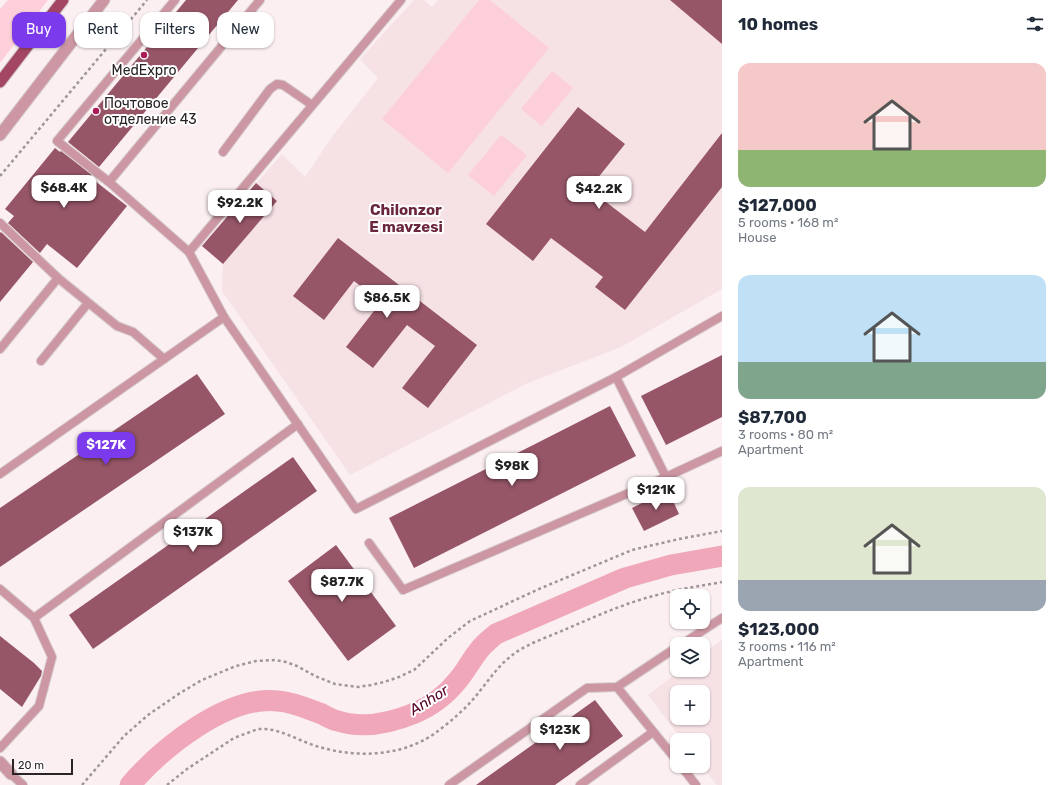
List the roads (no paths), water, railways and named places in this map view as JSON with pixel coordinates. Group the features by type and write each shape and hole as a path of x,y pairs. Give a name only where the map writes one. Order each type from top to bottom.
{"main road":[{"path":"0,82 63,0"}],"street":[{"path":"0,135 104,0"},
{"path":"0,762 11,774"}],"lane":[{"path":"175,0 56,141 109,182 190,252 224,317 356,509 616,377 722,316"},
{"path":"109,182 260,0"},
{"path":"190,252 312,104 401,0"},
{"path":"223,152 270,89 277,84 284,85 312,104"},
{"path":"0,223 58,278 88,303 117,326 133,332 164,359"},
{"path":"0,349 58,278"},
{"path":"41,361 88,303"},
{"path":"0,474 224,317"},
{"path":"616,377 666,477"},
{"path":"34,618 298,424"},
{"path":"369,544 403,590 666,477 722,451"},
{"path":"0,589 34,618 52,657 40,706 0,748"},
{"path":"693,637 722,618"},
{"path":"449,785 586,688 617,687 670,652"},
{"path":"617,687 670,752"},
{"path":"580,785 654,732"},
{"path":"687,773 696,785"},
{"path":"11,774 23,785"}],"waterway":[{"name":"Anhor","path":"130,785 159,755 177,741 217,715 238,706 258,701 278,701 295,704 336,721 357,725 387,722 415,713 444,695 461,677 474,656 496,634 625,578 671,565 722,556"}],"place":[{"name":"MedExpro","path":"144,55"},
{"name":"Почтовое отделение 43","path":"96,111"}],"district":[{"name":"Chilonzor E mavzesi","path":"406,218"}]}
